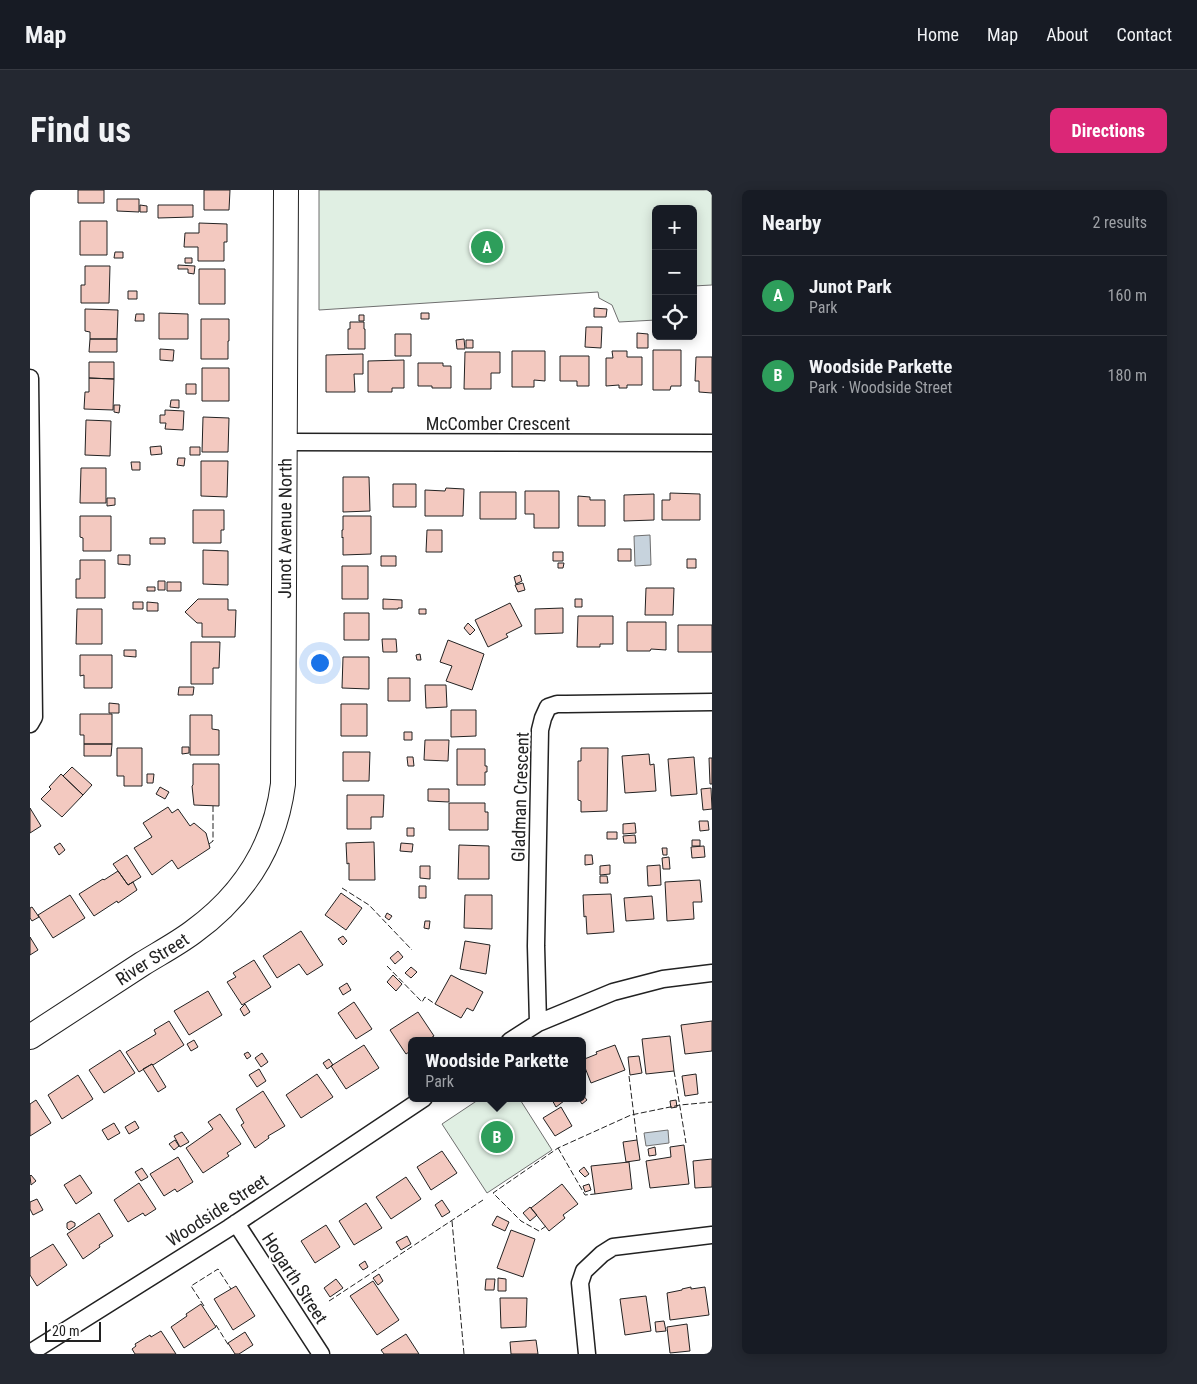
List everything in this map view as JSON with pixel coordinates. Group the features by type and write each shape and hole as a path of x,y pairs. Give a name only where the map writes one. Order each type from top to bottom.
{"main road":[{"name":"Junot Avenue North","path":"257,862 272,833 279,810 283,784 286,190"},
{"name":"River Street","path":"30,1037 192,932 232,898 254,870 257,862"}],"street":[{"path":"30,378 34,717 30,724"},
{"name":"McComber Crescent","path":"284,442 712,443"},
{"name":"Gladman Crescent","path":"538,1023 536,946 540,730 548,707 557,704 712,702"},
{"path":"516,1037 538,1023 613,992 660,980 712,973"},
{"name":"Woodside Street","path":"30,1354 236,1223 418,1102"},
{"name":"Hogarth Street","path":"236,1223 321,1354"},
{"path":"587,1354 580,1283 584,1271 593,1262 613,1247 712,1235"}],"green space":[{"path":"319,190 712,190 712,285 697,286 697,205 652,205 652,320 619,322 612,305 599,298 598,292 319,310"},
{"path":"475,1102 522,1102 552,1150 487,1193 442,1124"}],"shaded area":[{"path":"650,535 651,565 635,566 634,536"},
{"path":"668,1130 669,1143 646,1146 644,1133"}],"building":[{"path":"78,190 104,190 104,203 78,203"},
{"path":"204,190 230,190 229,210 204,210"},
{"path":"117,199 139,199 139,212 117,211"},
{"path":"140,205 147,206 147,212 140,212"},
{"path":"158,205 193,205 193,217 158,218"},
{"path":"80,221 107,221 107,255 80,255"},
{"path":"199,223 227,224 227,242 224,242 224,261 198,261 198,247 184,247 185,233 199,233"},
{"path":"115,252 123,252 123,258 114,258"},
{"path":"185,258 192,258 192,263 185,263"},
{"path":"178,265 195,266 194,274 188,273 188,269 178,269"},
{"path":"85,266 110,266 109,303 81,303 81,285 85,285"},
{"path":"199,269 225,269 225,304 199,304"},
{"path":"128,291 137,291 137,299 128,299"},
{"path":"594,308 607,309 606,317 594,317"},
{"path":"85,309 118,310 117,339 90,339 90,332 85,331"},
{"path":"159,313 188,314 188,339 159,339"},
{"path":"421,313 429,313 429,319 421,319"},
{"path":"136,314 144,314 144,321 135,321"},
{"path":"359,315 364,315 364,321 359,321"},
{"path":"201,319 229,319 228,359 201,359"},
{"path":"350,322 364,322 365,349 348,349"},
{"path":"586,327 602,327 601,348 585,347"},
{"path":"637,333 648,334 648,348 637,348"},
{"path":"395,334 411,334 411,356 395,356"},
{"path":"90,339 117,339 117,352 89,352"},
{"path":"464,339 465,349 457,349 456,340"},
{"path":"466,340 473,340 473,348 466,348"},
{"path":"160,349 174,350 173,361 160,360"},
{"path":"653,350 681,350 681,386 671,386 670,390 653,390"},
{"path":"512,351 545,351 545,381 534,380 534,387 512,387"},
{"path":"612,351 627,351 627,357 642,357 642,385 627,385 627,388 619,388 619,385 606,386 606,358 613,358"},
{"path":"465,352 500,352 500,373 491,373 491,389 464,389"},
{"path":"363,354 363,374 354,374 355,392 326,392 326,355"},
{"path":"560,356 589,356 589,386 577,386 577,381 560,381"},
{"path":"696,357 712,357 712,393 699,392 699,381 695,381"},
{"path":"404,360 404,388 392,388 392,392 368,392 368,361"},
{"path":"89,362 114,362 114,379 89,378"},
{"path":"418,363 443,363 443,366 451,366 451,388 418,386"},
{"path":"202,368 229,368 229,401 202,401"},
{"path":"89,378 114,379 113,410 84,409 85,392 89,392"},
{"path":"186,384 196,384 196,394 186,394"},
{"path":"171,400 179,400 179,408 170,407"},
{"path":"114,405 120,405 119,413 114,412"},
{"path":"165,410 184,411 183,430 165,429 166,423 160,423 160,415 165,415"},
{"path":"203,417 229,418 228,452 202,452"},
{"path":"86,420 111,421 110,456 85,455"},
{"path":"161,446 162,454 151,455 150,447"},
{"path":"190,447 200,447 200,455 190,455"},
{"path":"178,458 185,458 184,466 177,465"},
{"path":"201,461 228,461 227,497 201,496"},
{"path":"131,462 140,462 140,470 132,470"},
{"path":"81,468 106,468 106,503 80,503"},
{"path":"343,477 369,477 370,511 343,512"},
{"path":"393,484 416,484 416,507 393,507"},
{"path":"446,488 464,489 463,516 425,516 425,490 445,491"},
{"path":"525,491 559,491 559,528 534,528 534,514 525,514"},
{"path":"480,492 516,492 516,519 480,519"},
{"path":"670,493 700,494 700,520 662,520 662,500 670,500"},
{"path":"654,494 654,520 624,521 624,495"},
{"path":"578,496 590,497 590,500 605,500 605,526 578,526"},
{"path":"107,498 115,498 115,505 107,506"},
{"path":"193,510 224,510 224,530 221,530 221,543 193,543"},
{"path":"80,516 111,516 111,551 83,551 83,538 80,537"},
{"path":"343,516 371,516 371,554 343,555"},
{"path":"427,530 442,530 442,552 426,552"},
{"path":"150,538 165,538 165,544 150,544"},
{"path":"618,549 631,549 631,561 618,561"},
{"path":"203,550 228,551 228,585 203,584"},
{"path":"553,552 563,552 563,561 553,561"},
{"path":"118,555 130,555 130,565 118,564"},
{"path":"381,556 396,556 396,566 381,566"},
{"path":"687,559 696,559 696,568 687,568"},
{"path":"80,560 105,560 105,598 76,598 76,579 80,579"},
{"path":"558,563 564,563 563,568 558,568"},
{"path":"342,566 368,566 368,599 342,599"},
{"path":"520,575 522,581 516,584 514,577"},
{"path":"158,581 165,581 165,590 158,590"},
{"path":"167,582 181,582 181,591 167,591"},
{"path":"523,583 525,590 518,592 515,585"},
{"path":"147,587 155,587 155,591 147,591"},
{"path":"646,588 674,588 673,615 645,615"},
{"path":"198,599 228,599 228,610 236,610 235,637 202,637 202,623 197,623 185,612"},
{"path":"383,599 402,600 402,608 383,609"},
{"path":"575,599 582,599 582,607 575,607"},
{"path":"133,602 143,602 143,609 133,609"},
{"path":"147,602 158,603 158,611 147,611"},
{"path":"510,603 522,626 506,634 508,637 488,647 475,620"},
{"path":"563,608 563,633 535,634 535,609"},
{"path":"77,609 102,609 102,644 76,644"},
{"path":"419,609 426,609 426,614 419,614"},
{"path":"344,613 369,613 369,640 344,640"},
{"path":"578,616 613,616 613,644 600,644 600,647 577,647"},
{"path":"627,622 666,622 666,650 627,651"},
{"path":"468,623 475,630 470,635 464,628"},
{"path":"678,625 712,625 712,652 678,652"},
{"path":"382,639 396,639 397,652 383,652"},
{"path":"448,640 484,654 472,690 446,681 452,666 440,662"},
{"path":"191,642 220,642 219,668 213,668 213,684 191,684"},
{"path":"124,650 136,650 136,657 124,656"},
{"path":"420,654 421,660 417,660 416,655"},
{"path":"80,655 112,655 112,688 84,688 84,675 80,676"},
{"path":"343,657 369,657 369,689 342,688"},
{"path":"388,678 410,678 410,701 388,701"},
{"path":"425,685 446,685 447,707 426,708"},
{"path":"179,687 194,687 193,695 178,695"},
{"path":"109,703 119,704 119,713 109,713"},
{"path":"341,704 367,704 367,736 341,736"},
{"path":"451,710 476,710 476,736 451,737"},
{"path":"80,714 112,714 112,744 84,744 84,735 80,735"},
{"path":"190,715 212,715 212,729 219,730 219,755 190,755"},
{"path":"404,732 412,732 412,740 404,740"},
{"path":"425,740 449,740 448,761 424,760"},
{"path":"84,744 112,744 111,756 84,756"},
{"path":"182,747 189,747 189,753 182,754"},
{"path":"117,748 142,748 142,786 124,786 124,776 117,776"},
{"path":"581,748 608,748 607,811 581,812 581,801 578,800 578,761 581,761"},
{"path":"457,749 485,749 487,772 485,772 485,785 457,785"},
{"path":"343,752 370,752 369,781 343,781"},
{"path":"649,754 650,765 654,764 656,791 625,793 622,756"},
{"path":"407,757 413,757 414,766 408,766"},
{"path":"694,757 697,794 671,796 668,759"},
{"path":"709,758 712,758 712,784 710,784"},
{"path":"193,764 219,764 219,806 194,805 192,786"},
{"path":"72,767 92,785 83,795 63,776"},
{"path":"61,774 83,795 62,817 41,799 51,789 49,787"},
{"path":"147,774 154,774 153,783 147,783"},
{"path":"160,787 169,792 165,799 156,794"},
{"path":"711,788 712,809 703,810 701,789"},
{"path":"428,789 449,789 449,802 428,801"},
{"path":"347,795 384,795 383,817 371,817 371,829 347,829"},
{"path":"449,803 485,803 485,812 488,812 488,830 449,830"},
{"path":"168,807 172,813 178,809 190,826 194,823 206,833 210,848 178,869 172,860 152,875 134,848 152,837 143,823"},
{"path":"30,808 41,826 30,833"},
{"path":"699,821 708,821 709,830 700,831"},
{"path":"635,823 636,833 623,834 623,824"},
{"path":"407,828 414,828 414,836 407,836"},
{"path":"607,832 617,832 617,839 607,839"},
{"path":"635,835 636,843 624,843 623,836"},
{"path":"692,840 700,840 700,846 692,846"},
{"path":"374,842 375,880 349,880 346,843"},
{"path":"60,843 65,850 59,855 54,847"},
{"path":"401,843 413,844 412,852 400,851"},
{"path":"459,845 489,846 489,879 458,879"},
{"path":"704,846 705,857 692,858 691,847"},
{"path":"662,848 667,848 667,855 663,855"},
{"path":"127,855 141,877 128,885 113,864"},
{"path":"585,855 592,855 593,864 585,865"},
{"path":"669,857 670,869 663,869 662,858"},
{"path":"610,865 610,874 600,875 600,866"},
{"path":"660,865 661,885 648,886 647,866"},
{"path":"420,866 430,866 430,879 420,878"},
{"path":"118,871 128,885 133,882 137,890 94,916 79,894"},
{"path":"600,876 607,876 608,883 600,883"},
{"path":"700,880 702,902 693,902 694,919 667,921 665,882"},
{"path":"419,886 426,886 426,898 419,898"},
{"path":"341,893 362,908 346,930 325,915"},
{"path":"611,894 614,932 587,934 583,895"},
{"path":"70,895 85,918 53,938 38,915"},
{"path":"465,895 492,895 492,929 464,928"},
{"path":"652,896 654,919 626,921 624,898"},
{"path":"32,907 39,917 32,921 30,918 30,908"},
{"path":"387,913 392,916 389,920 385,917"},
{"path":"425,921 430,921 429,929 424,928"},
{"path":"301,931 323,965 307,975 299,964 277,978 263,956"},
{"path":"343,936 347,941 343,945 338,939"},
{"path":"30,937 38,950 30,955"},
{"path":"465,941 490,945 486,974 460,969"},
{"path":"398,951 403,957 395,964 390,958"},
{"path":"254,960 271,987 242,1005 227,982 236,977 233,973"},
{"path":"411,967 417,972 411,978 405,973"},
{"path":"393,975 402,984 396,991 387,982"},
{"path":"451,975 483,992 473,1011 467,1008 461,1018 435,1004"},
{"path":"347,983 351,990 343,995 339,988"},
{"path":"208,991 222,1015 189,1035 174,1011"},
{"path":"354,1002 372,1029 356,1039 338,1013"},
{"path":"245,1004 250,1012 244,1016 240,1009"},
{"path":"418,1012 434,1036 408,1037 408,1053 406,1054 390,1030"},
{"path":"169,1021 184,1045 139,1072 126,1052 156,1034 154,1030"},
{"path":"712,1021 712,1051 685,1054 681,1025"},
{"path":"670,1036 674,1071 646,1074 642,1039"},
{"path":"194,1040 198,1047 191,1051 187,1044"},
{"path":"364,1045 379,1068 346,1089 331,1066"},
{"path":"615,1045 625,1070 591,1083 586,1070 586,1058 597,1054 596,1052"},
{"path":"120,1050 135,1073 104,1093 89,1070"},
{"path":"248,1052 251,1056 247,1059 244,1054"},
{"path":"262,1053 268,1062 261,1067 255,1058"},
{"path":"639,1056 642,1073 630,1075 628,1057"},
{"path":"329,1059 333,1065 327,1069 323,1063"},
{"path":"152,1064 166,1087 158,1092 143,1069"},
{"path":"259,1069 266,1081 257,1087 249,1075"},
{"path":"317,1074 333,1097 301,1118 286,1095"},
{"path":"696,1074 698,1094 685,1096 682,1076"},
{"path":"78,1075 93,1099 62,1119 48,1095"},
{"path":"263,1091 285,1126 268,1136 269,1138 255,1148 241,1125 244,1123 236,1109"},
{"path":"36,1100 51,1123 30,1136 30,1104"},
{"path":"676,1100 677,1107 671,1108 670,1101"},
{"path":"553,1102 563,1102 556,1107"},
{"path":"561,1107 572,1126 555,1136 543,1118"},
{"path":"220,1114 241,1144 227,1153 229,1156 203,1173 186,1148 213,1129 208,1122"},
{"path":"135,1121 139,1128 129,1134 125,1127"},
{"path":"114,1123 120,1133 108,1140 102,1130"},
{"path":"182,1132 189,1142 180,1147 174,1136"},
{"path":"175,1140 179,1146 174,1150 169,1144"},
{"path":"637,1140 640,1160 626,1162 623,1142"},
{"path":"684,1145 689,1184 650,1188 646,1161 671,1157 670,1147"},
{"path":"655,1147 656,1155 649,1156 648,1149"},
{"path":"442,1151 457,1173 431,1190 417,1167"},
{"path":"178,1157 193,1182 177,1192 175,1189 164,1196 150,1174"},
{"path":"712,1159 712,1187 695,1188 693,1161"},
{"path":"629,1162 632,1189 595,1194 591,1166"},
{"path":"584,1167 589,1174 585,1177 579,1171"},
{"path":"142,1168 148,1177 141,1181 135,1172"},
{"path":"80,1175 92,1193 76,1204 64,1185"},
{"path":"30,1176 36,1181 31,1185"},
{"path":"406,1177 421,1199 391,1219 376,1197"},
{"path":"139,1183 156,1209 145,1216 143,1213 128,1222 114,1200"},
{"path":"562,1184 578,1204 563,1215 565,1218 549,1231 531,1208"},
{"path":"589,1184 591,1190 585,1192 583,1186"},
{"path":"37,1199 43,1210 33,1215 30,1209 30,1202"},
{"path":"442,1200 450,1212 442,1217 435,1205"},
{"path":"366,1203 382,1228 354,1245 339,1221"},
{"path":"530,1207 537,1215 530,1221 523,1213"},
{"path":"99,1213 113,1236 83,1259 67,1234"},
{"path":"497,1216 509,1222 505,1231 492,1225"},
{"path":"71,1221 75,1223 75,1226 69,1230 67,1223"},
{"path":"326,1225 340,1247 315,1263 301,1241"},
{"path":"511,1230 535,1239 523,1277 497,1268"},
{"path":"407,1236 411,1244 401,1250 396,1242"},
{"path":"53,1244 67,1265 37,1286 30,1275 30,1258"},
{"path":"365,1261 368,1267 363,1270 359,1265"},
{"path":"379,1274 383,1281 378,1285 373,1278"},
{"path":"498,1278 506,1279 506,1291 498,1291"},
{"path":"336,1279 343,1288 330,1297 324,1288"},
{"path":"486,1279 495,1279 494,1290 485,1290"},
{"path":"373,1281 399,1320 377,1335 350,1296"},
{"path":"236,1286 255,1316 233,1330 214,1299"},
{"path":"691,1287 691,1289 705,1287 709,1315 670,1320 667,1293"},
{"path":"646,1296 651,1331 625,1335 620,1299"},
{"path":"500,1298 527,1298 526,1327 501,1328"},
{"path":"201,1304 216,1327 184,1348 171,1327"},
{"path":"664,1321 666,1331 656,1332 655,1322"},
{"path":"687,1324 690,1351 670,1353 667,1327"},
{"path":"161,1331 176,1354 135,1354 132,1349 136,1346 135,1344"},
{"path":"245,1332 253,1345 239,1354 235,1354 228,1343"},
{"path":"406,1334 419,1354 384,1354 381,1350"},
{"path":"536,1340 538,1354 511,1354 510,1342"}],"fence":[{"path":"209,844 213,841 213,806"},
{"path":"342,888 369,905 412,950"},
{"path":"387,966 422,1002 425,997 435,1004"},
{"path":"674,1071 686,1143"},
{"path":"629,1076 637,1140"},
{"path":"546,1226 539,1231 521,1221 493,1193 558,1148 631,1115 680,1105 712,1102"},
{"path":"558,1148 585,1195 595,1194"},
{"path":"329,1301 483,1200"},
{"path":"452,1221 464,1354"},
{"path":"204,1306 191,1286 218,1269 231,1289"},
{"path":"216,1325 229,1346"}],"place":[{"name":"Junot Park","path":"487,247"},
{"name":"Woodside Parkette","path":"497,1137"}]}
